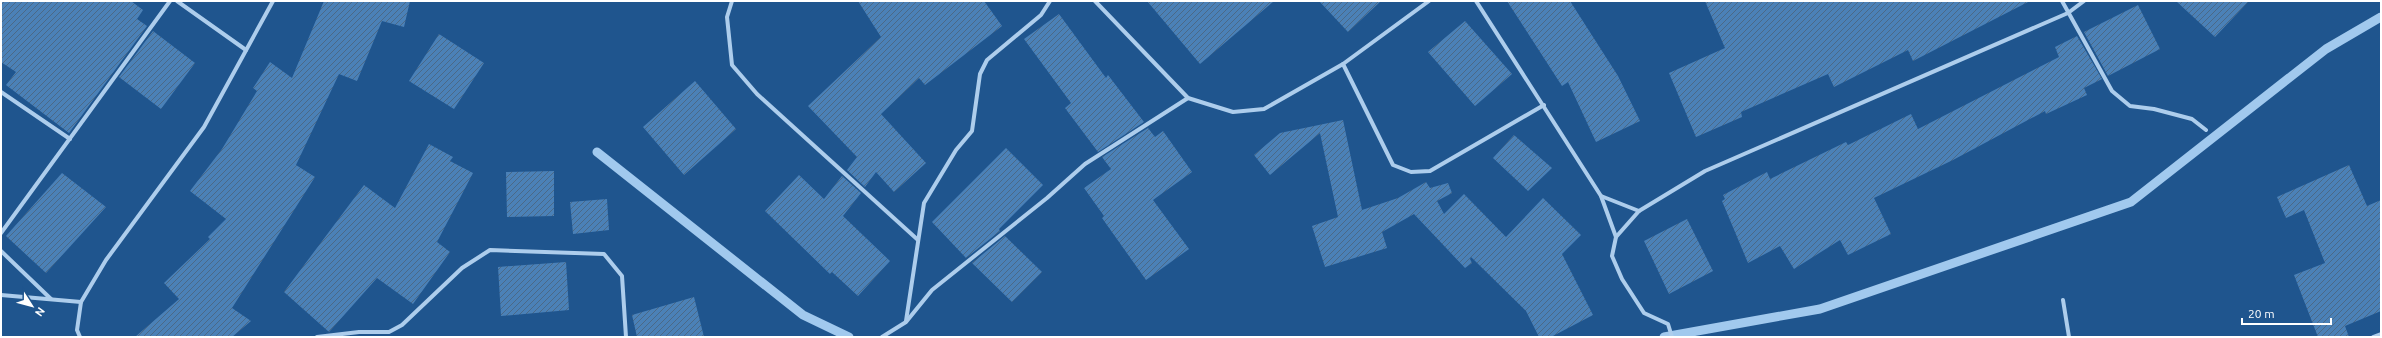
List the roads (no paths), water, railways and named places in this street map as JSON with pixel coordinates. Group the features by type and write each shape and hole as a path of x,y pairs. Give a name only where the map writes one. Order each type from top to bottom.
{"street":[{"path":"1,233 170,1"},
{"path":"177,1 246,50"},
{"path":"80,337 77,330 81,302 106,260 204,127 273,1"},
{"path":"732,1 728,17 732,65 757,94 918,240"},
{"path":"906,322 924,203 956,150 972,131 980,74 987,60 1041,15 1050,1"},
{"path":"1095,1 1188,98 1233,112 1264,109 1343,64 1429,1"},
{"path":"1476,1 1601,196 1616,236"},
{"path":"2062,1 2112,91 2130,106 2154,109 2192,119 2206,130"},
{"path":"1672,337 1668,324 1644,312 1622,279 1612,256 1616,236 1639,211 1705,171 2068,13 2084,1"},
{"path":"1343,64 1393,165 1411,172 1430,171 1544,105"},
{"path":"1,92 70,139"},
{"path":"882,337 906,322 932,290 1047,198 1085,164 1188,98"},
{"path":"1601,196 1639,211"},
{"path":"316,337 359,332 389,332 402,325 462,268 490,250 604,254 622,276 626,337"},
{"path":"1,251 52,300"},
{"path":"1,295 81,302"},
{"path":"2063,300 2069,337"},
{"path":"2373,337 2381,334"}],"waterway":[{"path":"1664,337 1820,309 2131,202 2326,49 2381,17"},
{"path":"597,152 803,315 849,337"}]}
